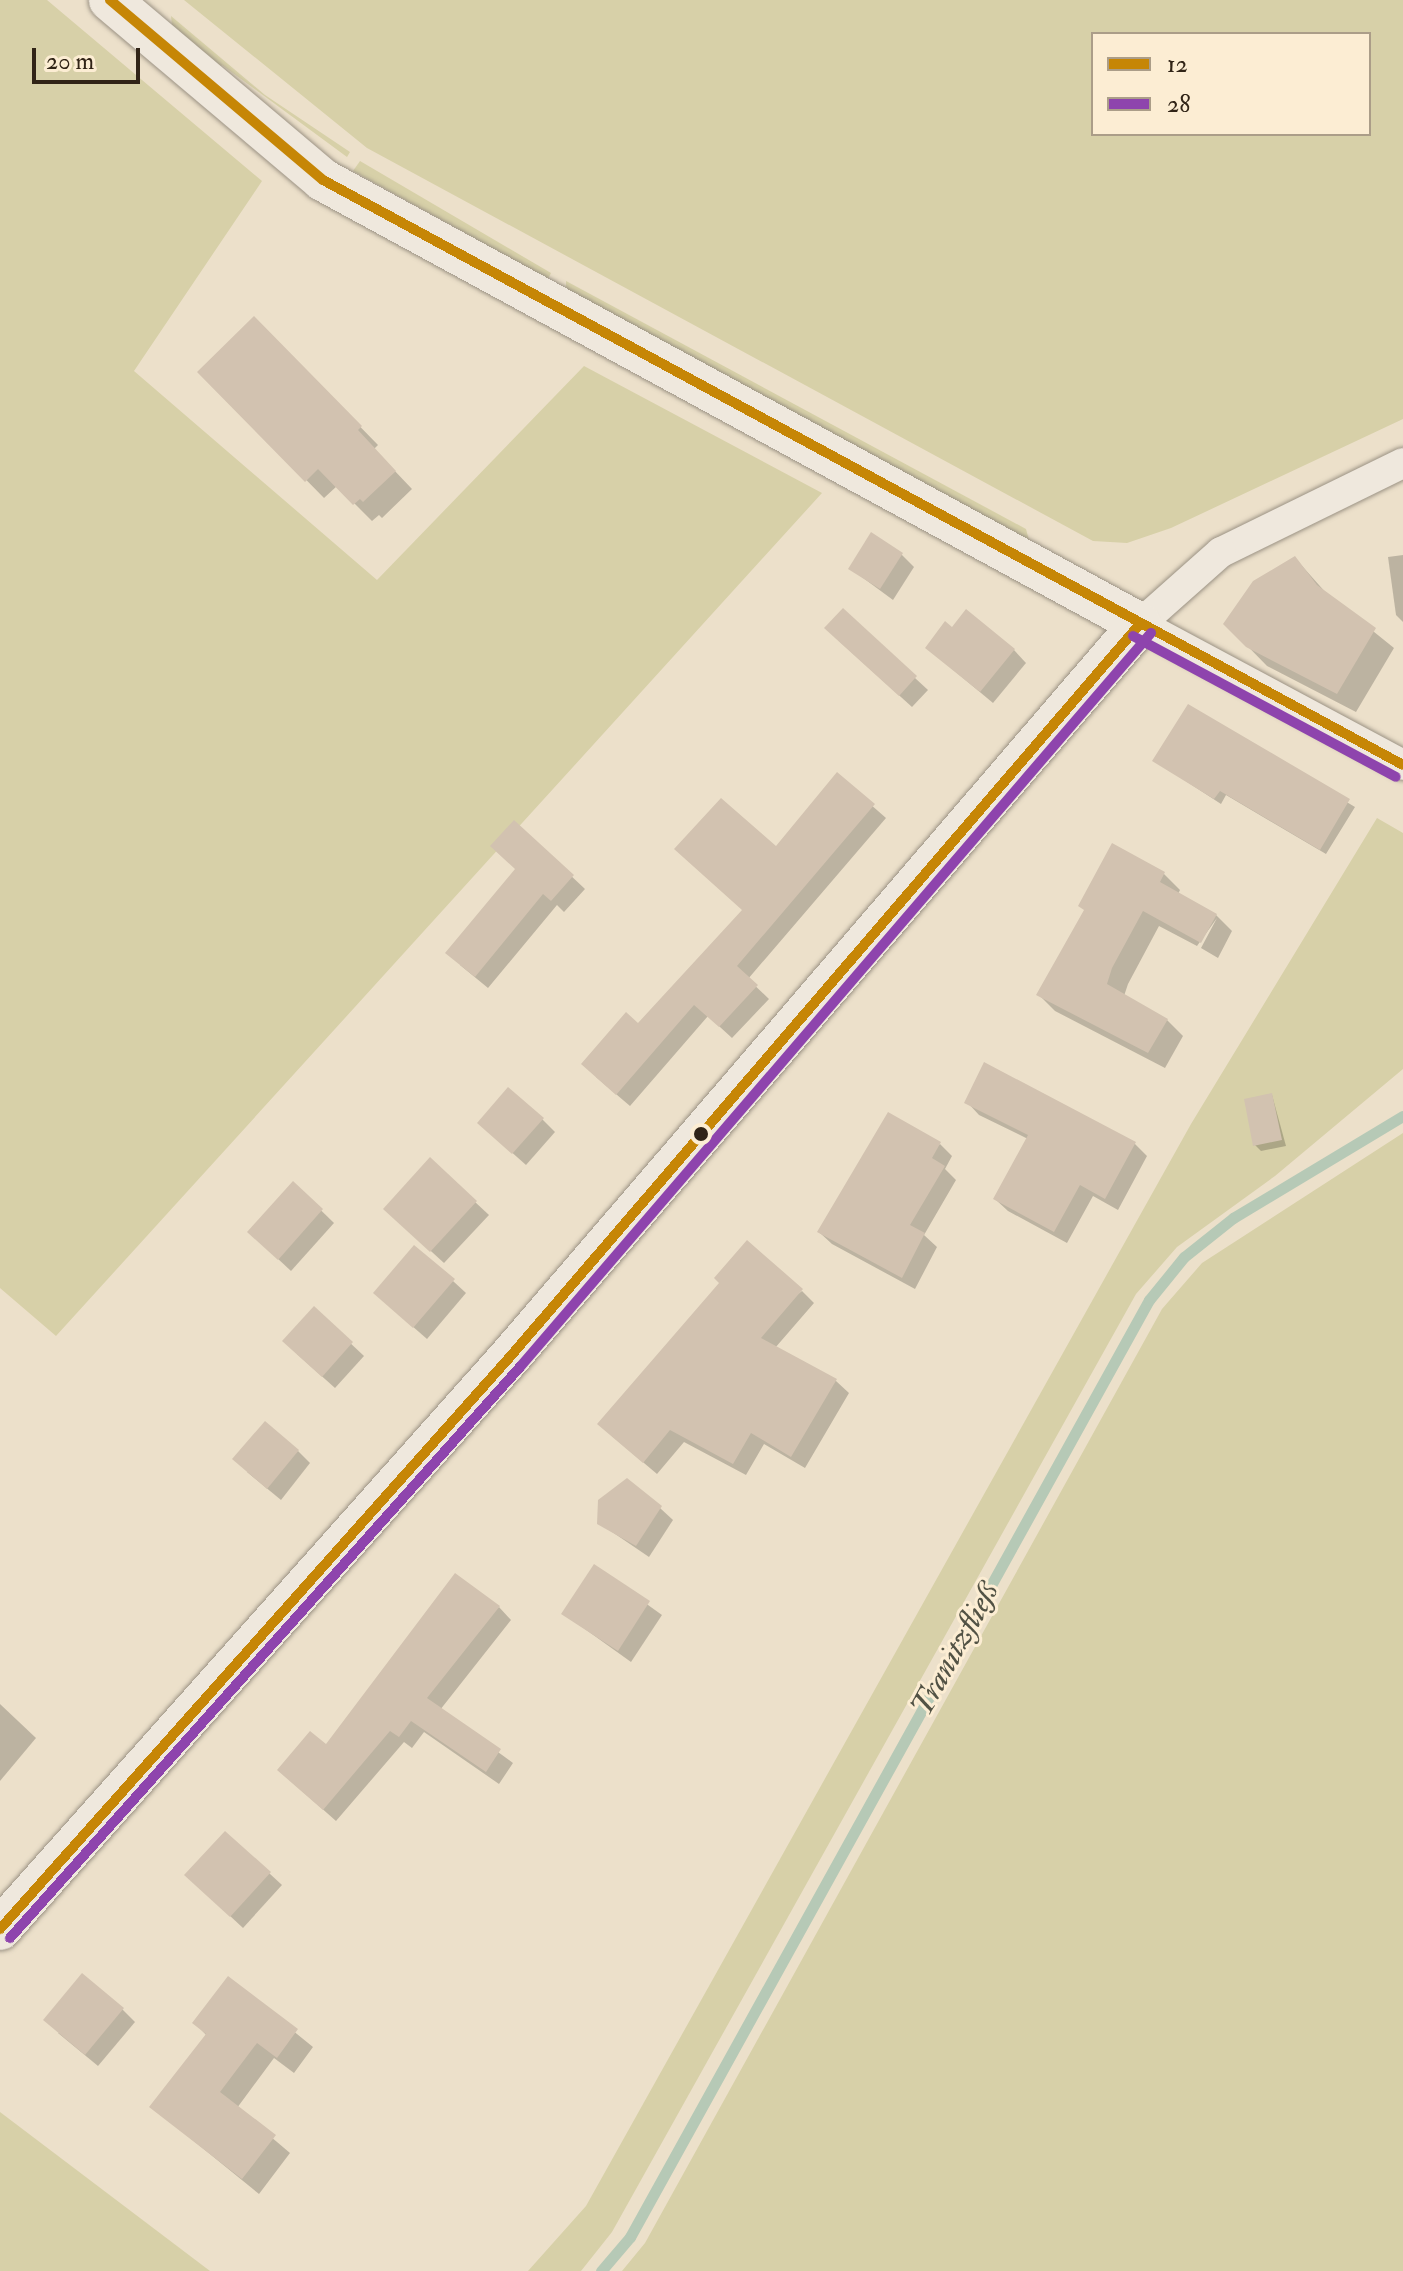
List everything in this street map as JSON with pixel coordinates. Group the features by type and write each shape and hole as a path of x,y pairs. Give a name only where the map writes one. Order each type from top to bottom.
{"street":[{"path":"118,2 323,180 1403,765"},
{"path":"0,1929 509,1358 1140,624 1221,552 1403,463"}],"shaded area":[{"path":"0,0 47,0 262,181 134,371 377,580 584,366 822,493 56,1336 0,1288"},
{"path":"184,0 1403,0 1403,419 1171,528 1127,543 1093,541 367,148"},
{"path":"171,16 265,95 350,152 347,157 222,65 216,72 172,25"},
{"path":"360,161 551,273 548,279 353,171"},
{"path":"566,281 1026,529 1030,544 566,293"},
{"path":"1377,818 1403,833 1403,1069 1275,1176 1177,1247 1136,1294 612,2232 581,2271 528,2271 586,2206 1191,1124"},
{"path":"1403,1133 1403,2271 622,2271 645,2243 1162,1309 1202,1263"},
{"path":"0,2112 210,2271 0,2271"}],"building":[{"path":"254,316 362,426 358,430 396,471 363,502 360,499 353,505 318,469 305,482 197,372"},
{"path":"871,532 903,553 880,589 848,569"},
{"path":"1295,556 1317,585 1376,628 1337,694 1246,647 1223,624 1253,581"},
{"path":"843,608 917,676 899,696 824,628"},
{"path":"966,609 1015,649 980,692 925,648 945,621 952,627"},
{"path":"1188,704 1350,799 1320,850 1220,791 1214,799 1152,761"},
{"path":"837,772 875,804 737,966 758,985 719,1027 694,1005 616,1095 581,1064 626,1012 638,1023 742,910 674,849 721,798 776,846"},
{"path":"514,820 574,875 551,901 543,894 475,977 445,953 515,869 490,846"},
{"path":"1112,843 1165,872 1160,882 1217,914 1201,943 1143,911 1112,968 1107,984 1168,1019 1148,1053 1036,995 1084,910 1078,906"},
{"path":"984,1062 1136,1142 1105,1199 1080,1185 1054,1232 993,1199 1028,1135 964,1103"},
{"path":"508,1087 544,1118 512,1154 477,1123"},
{"path":"1272,1093 1282,1140 1253,1146 1244,1099"},
{"path":"888,1112 941,1142 932,1158 945,1166 910,1225 925,1233 902,1278 817,1232"},
{"path":"430,1157 477,1201 430,1252 383,1209"},
{"path":"293,1181 323,1209 278,1260 247,1232"},
{"path":"747,1240 803,1289 761,1338 837,1379 791,1457 751,1433 733,1464 670,1430 643,1463 597,1424 719,1283 714,1278"},
{"path":"414,1245 455,1279 413,1328 373,1293"},
{"path":"314,1306 353,1342 322,1377 282,1341"},
{"path":"265,1421 299,1450 267,1489 232,1459"},
{"path":"627,1478 662,1506 636,1546 597,1524 598,1500"},
{"path":"594,1564 650,1601 618,1651 561,1614"},
{"path":"455,1573 500,1606 427,1698 501,1749 486,1772 411,1721 399,1737 390,1731 323,1810 277,1770 310,1731 326,1744"},
{"path":"225,1831 271,1872 230,1917 184,1875"},
{"path":"82,1973 124,2008 85,2055 43,2020"},
{"path":"228,1976 298,2029 277,2058 257,2043 220,2092 276,2135 242,2179 149,2107 206,2034 192,2023"}],"waterway":[{"name":"Tranitzfließ","path":"601,2271 630,2237 1149,1300 1184,1257 1233,1218 1403,1116"}],"transit line":[{"name":"12","path":"110,0 323,180 1403,765"},
{"name":"12","path":"0,1929 509,1358 1140,624"},
{"name":"28","path":"10,1938 520,1367 1151,633"},
{"name":"28","path":"1133,636 1396,777"}]}
